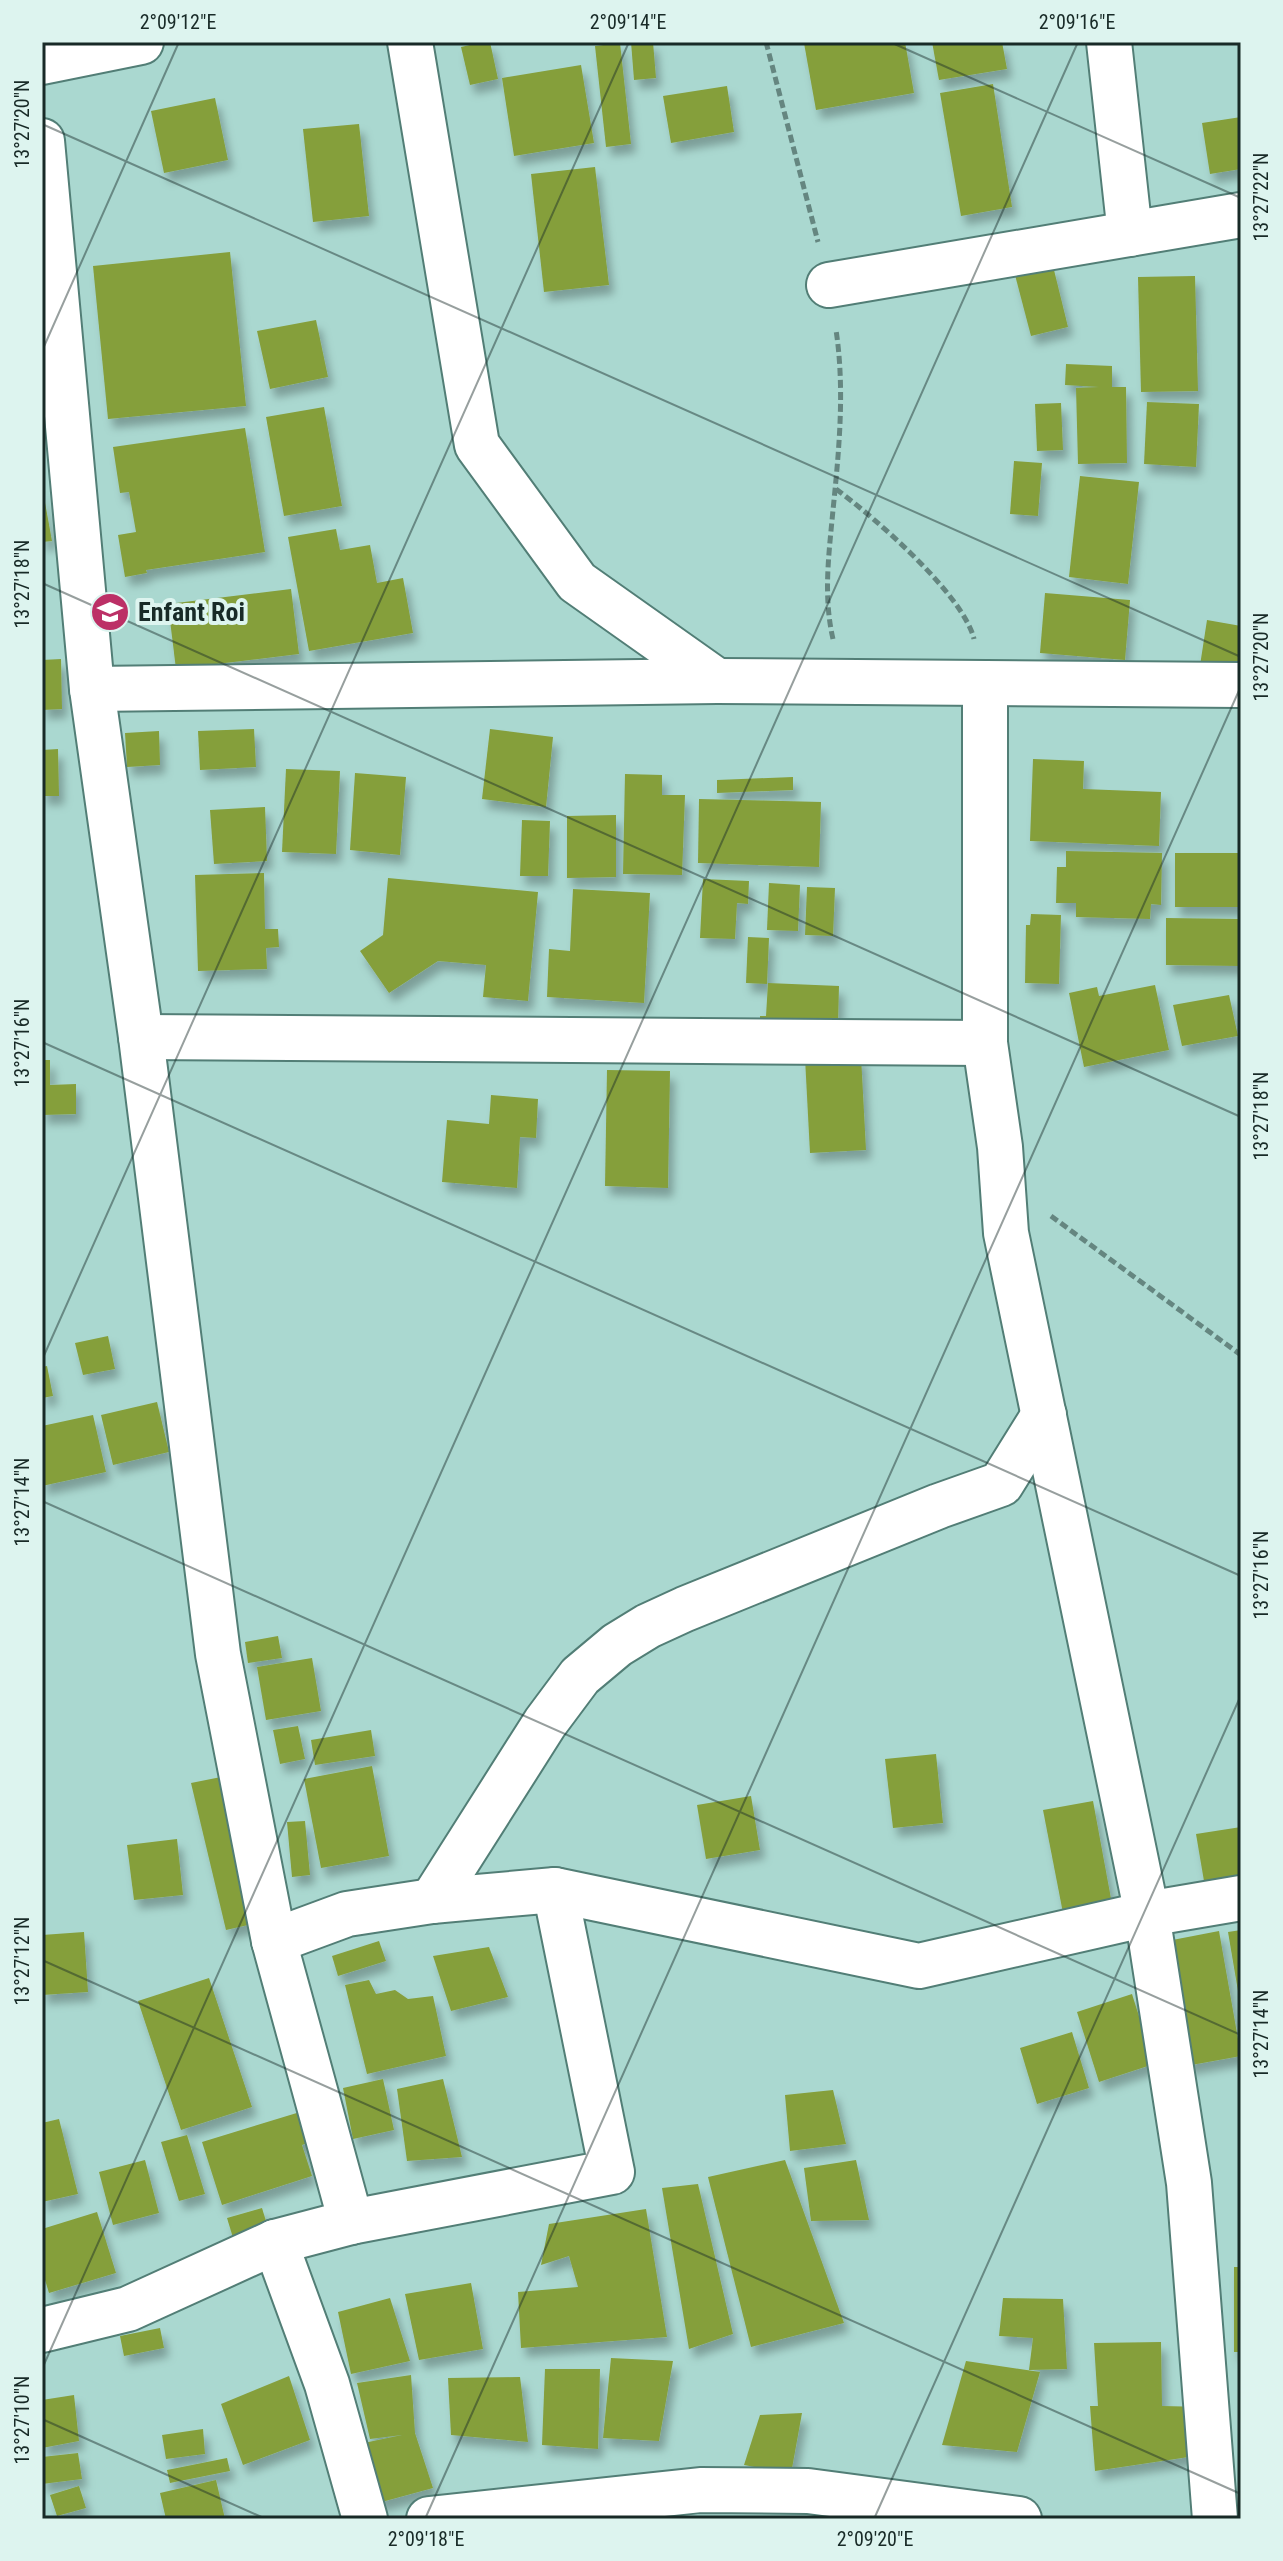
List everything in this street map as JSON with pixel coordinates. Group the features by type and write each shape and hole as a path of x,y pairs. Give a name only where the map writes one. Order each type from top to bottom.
{"street":[{"path":"42,62 141,42"},
{"path":"410,42 477,445 577,582 717,681"},
{"path":"1109,42 1130,234"},
{"path":"42,141 92,689 141,1037 218,1654 274,1941 351,2222"},
{"path":"829,285 1241,215"},
{"path":"92,689 717,681 1241,685"},
{"path":"985,683 985,1043 1006,1233 1147,1914 1189,2183 1215,2519"},
{"path":"141,1037 985,1043"},
{"path":"432,1901 545,1723 580,1676 617,1645 685,1609 1001,1484 1044,1415"},
{"path":"274,1941 347,1914 432,1901 555,1890 919,1966 1147,1914 1241,1898"},
{"path":"42,2330 128,2309 275,2242 351,2222 612,2172 555,1890"},
{"path":"275,2242 327,2384 365,2519"},
{"path":"429,2519 700,2490 809,2505 1019,2519"}],"path":[{"path":"766,42 829,285 837,338 841,414 827,578 829,621 843,682"},
{"path":"835,488 863,508 908,550 948,595 971,630 985,683"},
{"path":"1002,1180 1241,1355"}],"building":[{"path":"490,42 498,79 470,85 461,47"},
{"path":"631,42 653,42 656,78 634,80"},
{"path":"905,42 914,93 816,110 804,43"},
{"path":"932,42 1002,42 1007,69 939,80"},
{"path":"620,43 631,144 606,147 595,46"},
{"path":"581,65 594,143 514,156 502,78"},
{"path":"993,84 1012,207 961,216 940,93"},
{"path":"727,86 734,132 671,143 663,96"},
{"path":"215,98 228,160 164,173 151,111"},
{"path":"1241,117 1241,169 1210,174 1202,123"},
{"path":"359,124 369,216 313,222 303,129"},
{"path":"595,167 609,285 544,292 531,174"},
{"path":"230,252 246,406 108,419 93,266"},
{"path":"1053,266 1068,327 1031,336 1015,275"},
{"path":"1195,276 1198,391 1141,392 1138,277"},
{"path":"316,320 328,377 270,389 257,331"},
{"path":"1066,364 1112,366 1112,387 1126,387 1127,463 1078,464 1076,388 1099,387 1065,385"},
{"path":"1147,402 1199,404 1196,467 1144,464"},
{"path":"1061,403 1063,450 1037,451 1035,404"},
{"path":"324,407 342,506 284,516 266,417"},
{"path":"245,428 265,552 146,570 147,573 125,577 118,535 136,532 129,492 120,493 113,447"},
{"path":"1014,461 1042,463 1038,516 1010,514"},
{"path":"1080,476 1139,482 1128,584 1069,577"},
{"path":"42,486 52,541 42,542"},
{"path":"336,529 340,550 370,545 377,583 403,578 413,633 309,651 288,537"},
{"path":"291,589 299,654 176,669 168,604"},
{"path":"1045,593 1130,600 1125,660 1040,653"},
{"path":"1207,620 1241,626 1241,679 1199,672"},
{"path":"61,659 62,709 42,710 42,660"},
{"path":"254,729 256,767 200,770 198,731"},
{"path":"490,729 553,737 546,807 482,799"},
{"path":"159,731 160,765 127,767 125,733"},
{"path":"58,749 59,796 42,796 42,750"},
{"path":"1033,759 1084,761 1083,789 1161,792 1159,846 1030,841"},
{"path":"286,769 340,771 336,854 282,852"},
{"path":"355,773 406,777 400,855 350,850"},
{"path":"625,774 662,775 662,795 685,795 682,875 623,874"},
{"path":"793,777 793,790 717,793 717,780"},
{"path":"699,799 821,802 819,867 698,863"},
{"path":"265,807 267,861 214,864 210,810"},
{"path":"616,815 616,877 567,878 567,816"},
{"path":"522,820 550,821 548,876 520,876"},
{"path":"1066,851 1162,853 1161,905 1151,904 1150,919 1076,917 1076,903 1056,903 1057,867 1066,867"},
{"path":"1175,853 1241,853 1241,907 1175,907"},
{"path":"264,873 265,929 278,929 279,947 266,948 267,969 198,971 195,875"},
{"path":"388,878 538,892 528,1001 483,997 486,965 438,961 389,993 360,951 383,935"},
{"path":"703,879 749,881 748,904 737,903 735,939 700,938"},
{"path":"769,883 800,885 798,931 767,930"},
{"path":"807,887 835,888 833,936 805,935"},
{"path":"573,889 650,893 644,1003 547,997 549,949 570,951"},
{"path":"1031,914 1061,915 1059,984 1025,983 1026,925 1030,925"},
{"path":"1166,918 1241,919 1241,966 1166,965"},
{"path":"748,937 769,938 767,984 746,983"},
{"path":"768,983 839,986 838,1023 760,1028 760,1016 766,1016"},
{"path":"1155,985 1169,1050 1084,1067 1069,993 1097,987 1099,996"},
{"path":"1229,995 1238,1036 1182,1046 1173,1005"},
{"path":"861,1056 866,1150 810,1153 805,1058"},
{"path":"42,1060 50,1060 50,1085 76,1084 76,1114 42,1115"},
{"path":"607,1070 670,1071 668,1188 605,1186"},
{"path":"491,1095 538,1099 536,1138 520,1137 517,1188 442,1182 447,1120 489,1124"},
{"path":"108,1336 115,1369 83,1375 75,1343"},
{"path":"47,1366 53,1396 42,1398 42,1367"},
{"path":"157,1402 169,1452 113,1465 101,1415"},
{"path":"93,1415 106,1472 42,1486 42,1426"},
{"path":"278,1636 282,1658 248,1663 245,1642"},
{"path":"312,1658 321,1711 266,1720 257,1667"},
{"path":"298,1726 305,1759 280,1764 273,1730"},
{"path":"371,1730 375,1756 315,1765 311,1740"},
{"path":"936,1754 943,1823 893,1828 885,1759"},
{"path":"372,1766 389,1856 321,1868 304,1779"},
{"path":"221,1777 257,1923 226,1930 191,1783"},
{"path":"751,1796 760,1850 706,1859 697,1805"},
{"path":"1093,1801 1112,1904 1063,1913 1043,1810"},
{"path":"305,1821 310,1875 292,1877 287,1822"},
{"path":"1241,1827 1241,1881 1205,1887 1196,1834"},
{"path":"177,1839 183,1895 134,1900 127,1845"},
{"path":"1241,1930 1241,1996 1239,1997 1228,1932"},
{"path":"1219,1931 1241,2056 1186,2066 1162,1942"},
{"path":"84,1932 88,1992 42,1995 42,1935"},
{"path":"379,1941 386,1961 338,1976 332,1956"},
{"path":"489,1947 508,1997 451,2011 433,1956"},
{"path":"209,1978 252,2107 181,2130 138,2001"},
{"path":"369,1980 376,1994 395,1990 408,1999 433,1996 446,2056 367,2074 345,1985"},
{"path":"1132,1994 1154,2064 1099,2082 1077,2012"},
{"path":"1072,2032 1089,2088 1037,2104 1020,2048"},
{"path":"383,2079 394,2130 353,2139 343,2088"},
{"path":"443,2079 462,2157 407,2161 397,2089"},
{"path":"833,2090 846,2144 790,2151 785,2095"},
{"path":"300,2112 310,2142 302,2145 312,2176 222,2205 202,2142"},
{"path":"59,2119 78,2194 42,2202 42,2123"},
{"path":"187,2135 205,2194 179,2201 161,2142"},
{"path":"145,2160 159,2213 113,2225 99,2172"},
{"path":"785,2160 844,2323 751,2347 708,2177"},
{"path":"856,2160 869,2220 811,2221 804,2168"},
{"path":"698,2184 733,2334 689,2349 662,2188"},
{"path":"262,2208 269,2231 234,2241 227,2218"},
{"path":"646,2209 667,2337 521,2348 518,2292 578,2287 569,2256 541,2265 549,2224"},
{"path":"97,2212 116,2273 49,2293 42,2270 42,2229"},
{"path":"1234,2267 1241,2267 1241,2352 1234,2352"},
{"path":"471,2283 483,2349 419,2360 405,2294"},
{"path":"390,2298 410,2361 351,2374 338,2312"},
{"path":"1003,2298 1063,2299 1067,2369 1029,2370 1033,2338 999,2336"},
{"path":"160,2328 164,2348 124,2356 120,2336"},
{"path":"1161,2342 1162,2406 1206,2407 1202,2455 1095,2471 1090,2406 1098,2406 1094,2343"},
{"path":"611,2358 673,2361 659,2441 603,2438"},
{"path":"966,2361 1040,2372 1017,2452 942,2445"},
{"path":"545,2369 600,2369 598,2449 542,2445"},
{"path":"411,2375 415,2433 433,2488 378,2503 359,2444 402,2435 370,2439 357,2383"},
{"path":"289,2376 310,2440 243,2465 221,2404"},
{"path":"520,2377 528,2442 451,2435 448,2378"},
{"path":"74,2395 79,2441 42,2448 42,2400"},
{"path":"802,2413 791,2474 744,2465 760,2415"},
{"path":"203,2429 205,2454 166,2459 162,2435"},
{"path":"78,2453 82,2479 42,2484 42,2457"},
{"path":"227,2458 230,2471 170,2483 167,2470"},
{"path":"216,2480 225,2519 166,2519 160,2493"},
{"path":"79,2486 86,2508 57,2516 50,2495"}],"place":[{"name":"Enfant Roi","path":"110,612"}]}
